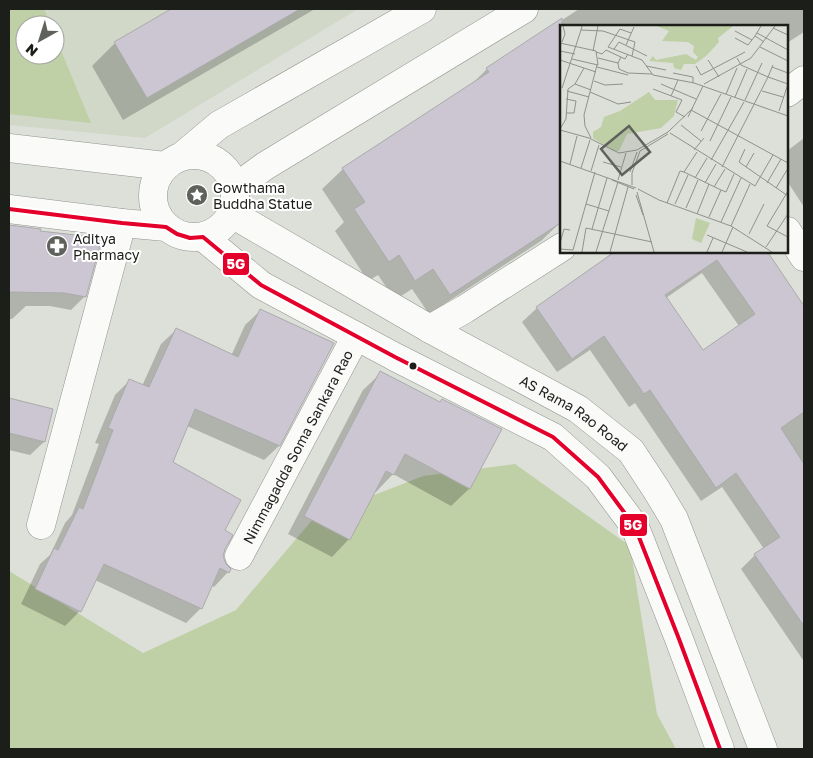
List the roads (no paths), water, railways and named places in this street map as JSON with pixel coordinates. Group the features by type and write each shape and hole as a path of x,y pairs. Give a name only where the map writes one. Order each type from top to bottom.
{"street":[{"path":"422,9 219,125 173,161 157,177 153,190 153,203 157,216 166,227 177,234 190,238 203,237 215,232 225,224 233,201 264,166 524,9"},
{"path":"788,92 804,80"},
{"path":"9,148 173,161 193,155 205,156 216,160 231,177 233,201"},
{"name":"AS Rama Rao Road","path":"233,201 430,328 578,408 631,451 674,519 763,749"},
{"path":"9,209 166,227"},
{"path":"41,526 122,223"},
{"path":"788,232 804,256"},
{"path":"203,237 261,285 553,437 598,477 635,527 720,749"},
{"path":"430,328 465,309 560,248"},
{"name":"Nimmagadda Soma Sankara Rao","path":"239,556 356,336"}],"place":[{"name":"Gowthama Buddha Statue","path":"197,195"},
{"name":"Aditya Pharmacy","path":"57,246"}]}
